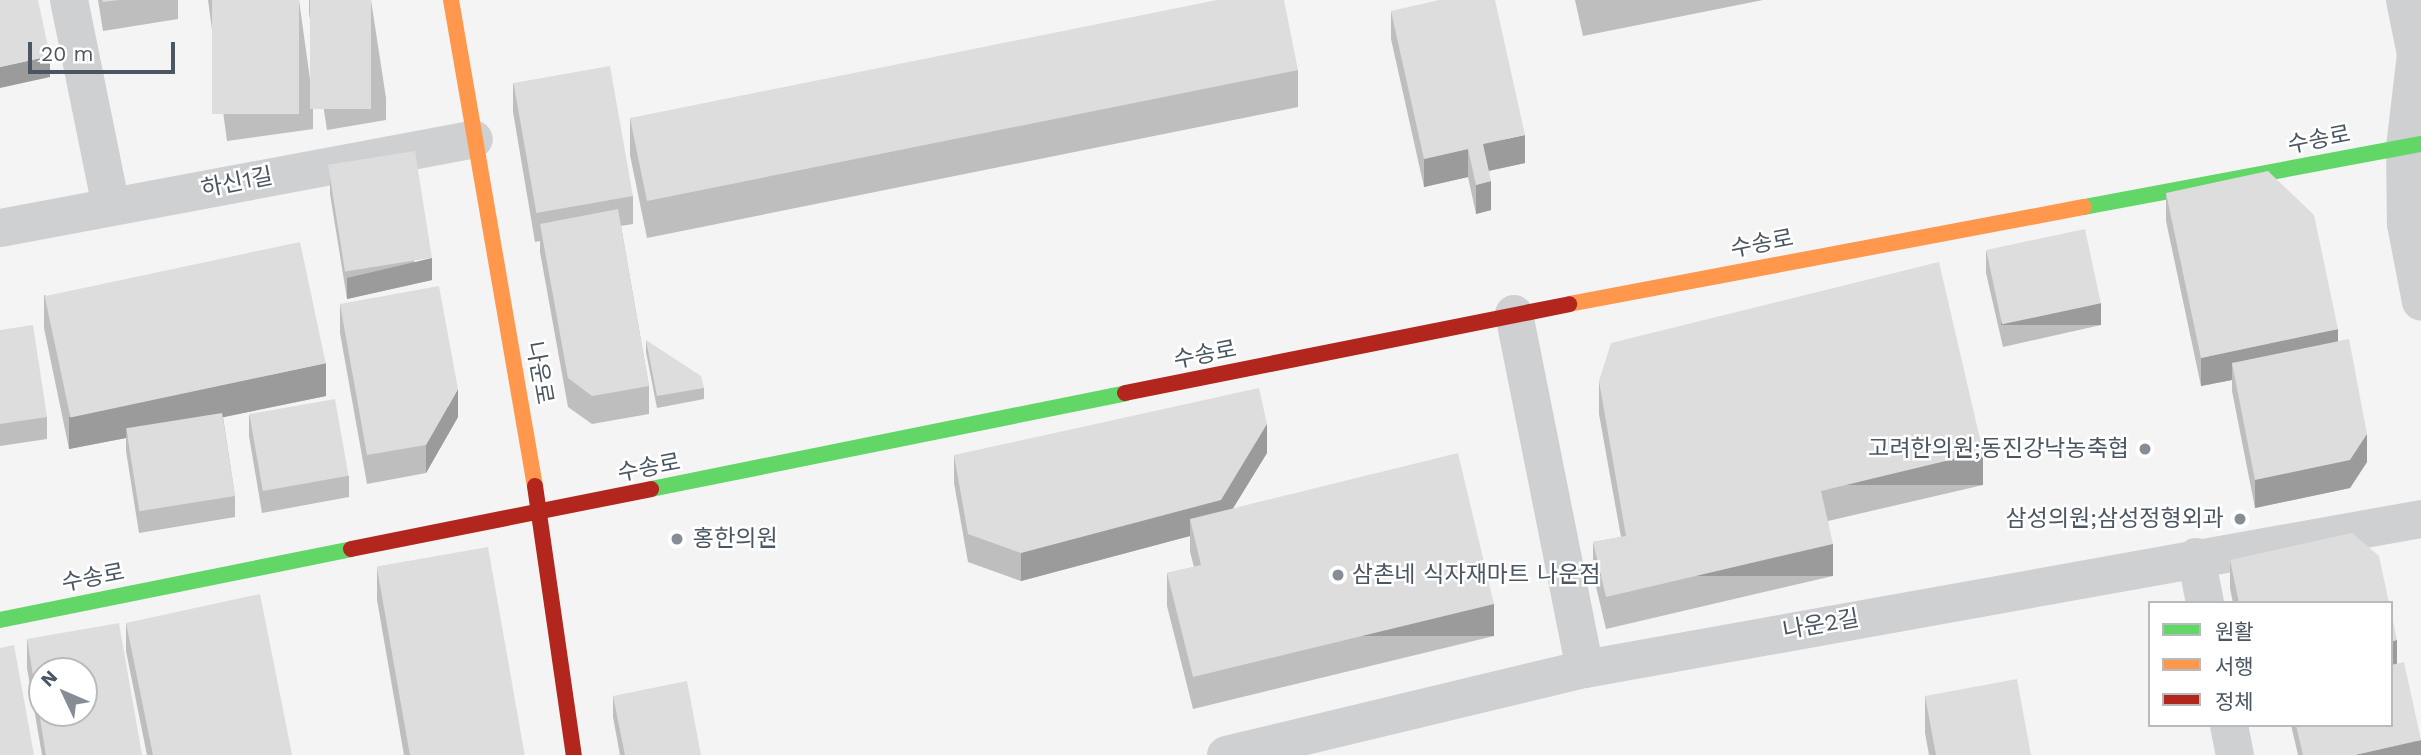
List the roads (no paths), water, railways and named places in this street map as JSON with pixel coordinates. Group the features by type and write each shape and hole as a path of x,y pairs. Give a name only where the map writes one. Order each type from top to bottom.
{"street":[{"path":"69,0 111,207"},
{"name":"나운로","path":"451,0 540,513 574,755"},
{"path":"2406,0 2416,54 2413,146 2406,224 2421,302"},
{"name":"하신1길","path":"0,228 474,139"},
{"name":"수송로","path":"0,620 1514,314 2413,146"},
{"path":"1514,314 1585,669"},
{"name":"나운2길","path":"1226,755 1585,669 2196,557 2421,519"},
{"path":"2196,557 2205,601"},
{"path":"2229,727 2235,755"}],"place":[{"name":"고려한의원;동진강낙농축협","path":"2145,449"},
{"name":"삼성의원;삼성정형외과","path":"2240,519"},
{"name":"홍한의원","path":"677,539"},
{"name":"삼촌네 식자재마트 나운점","path":"1338,575"}]}
